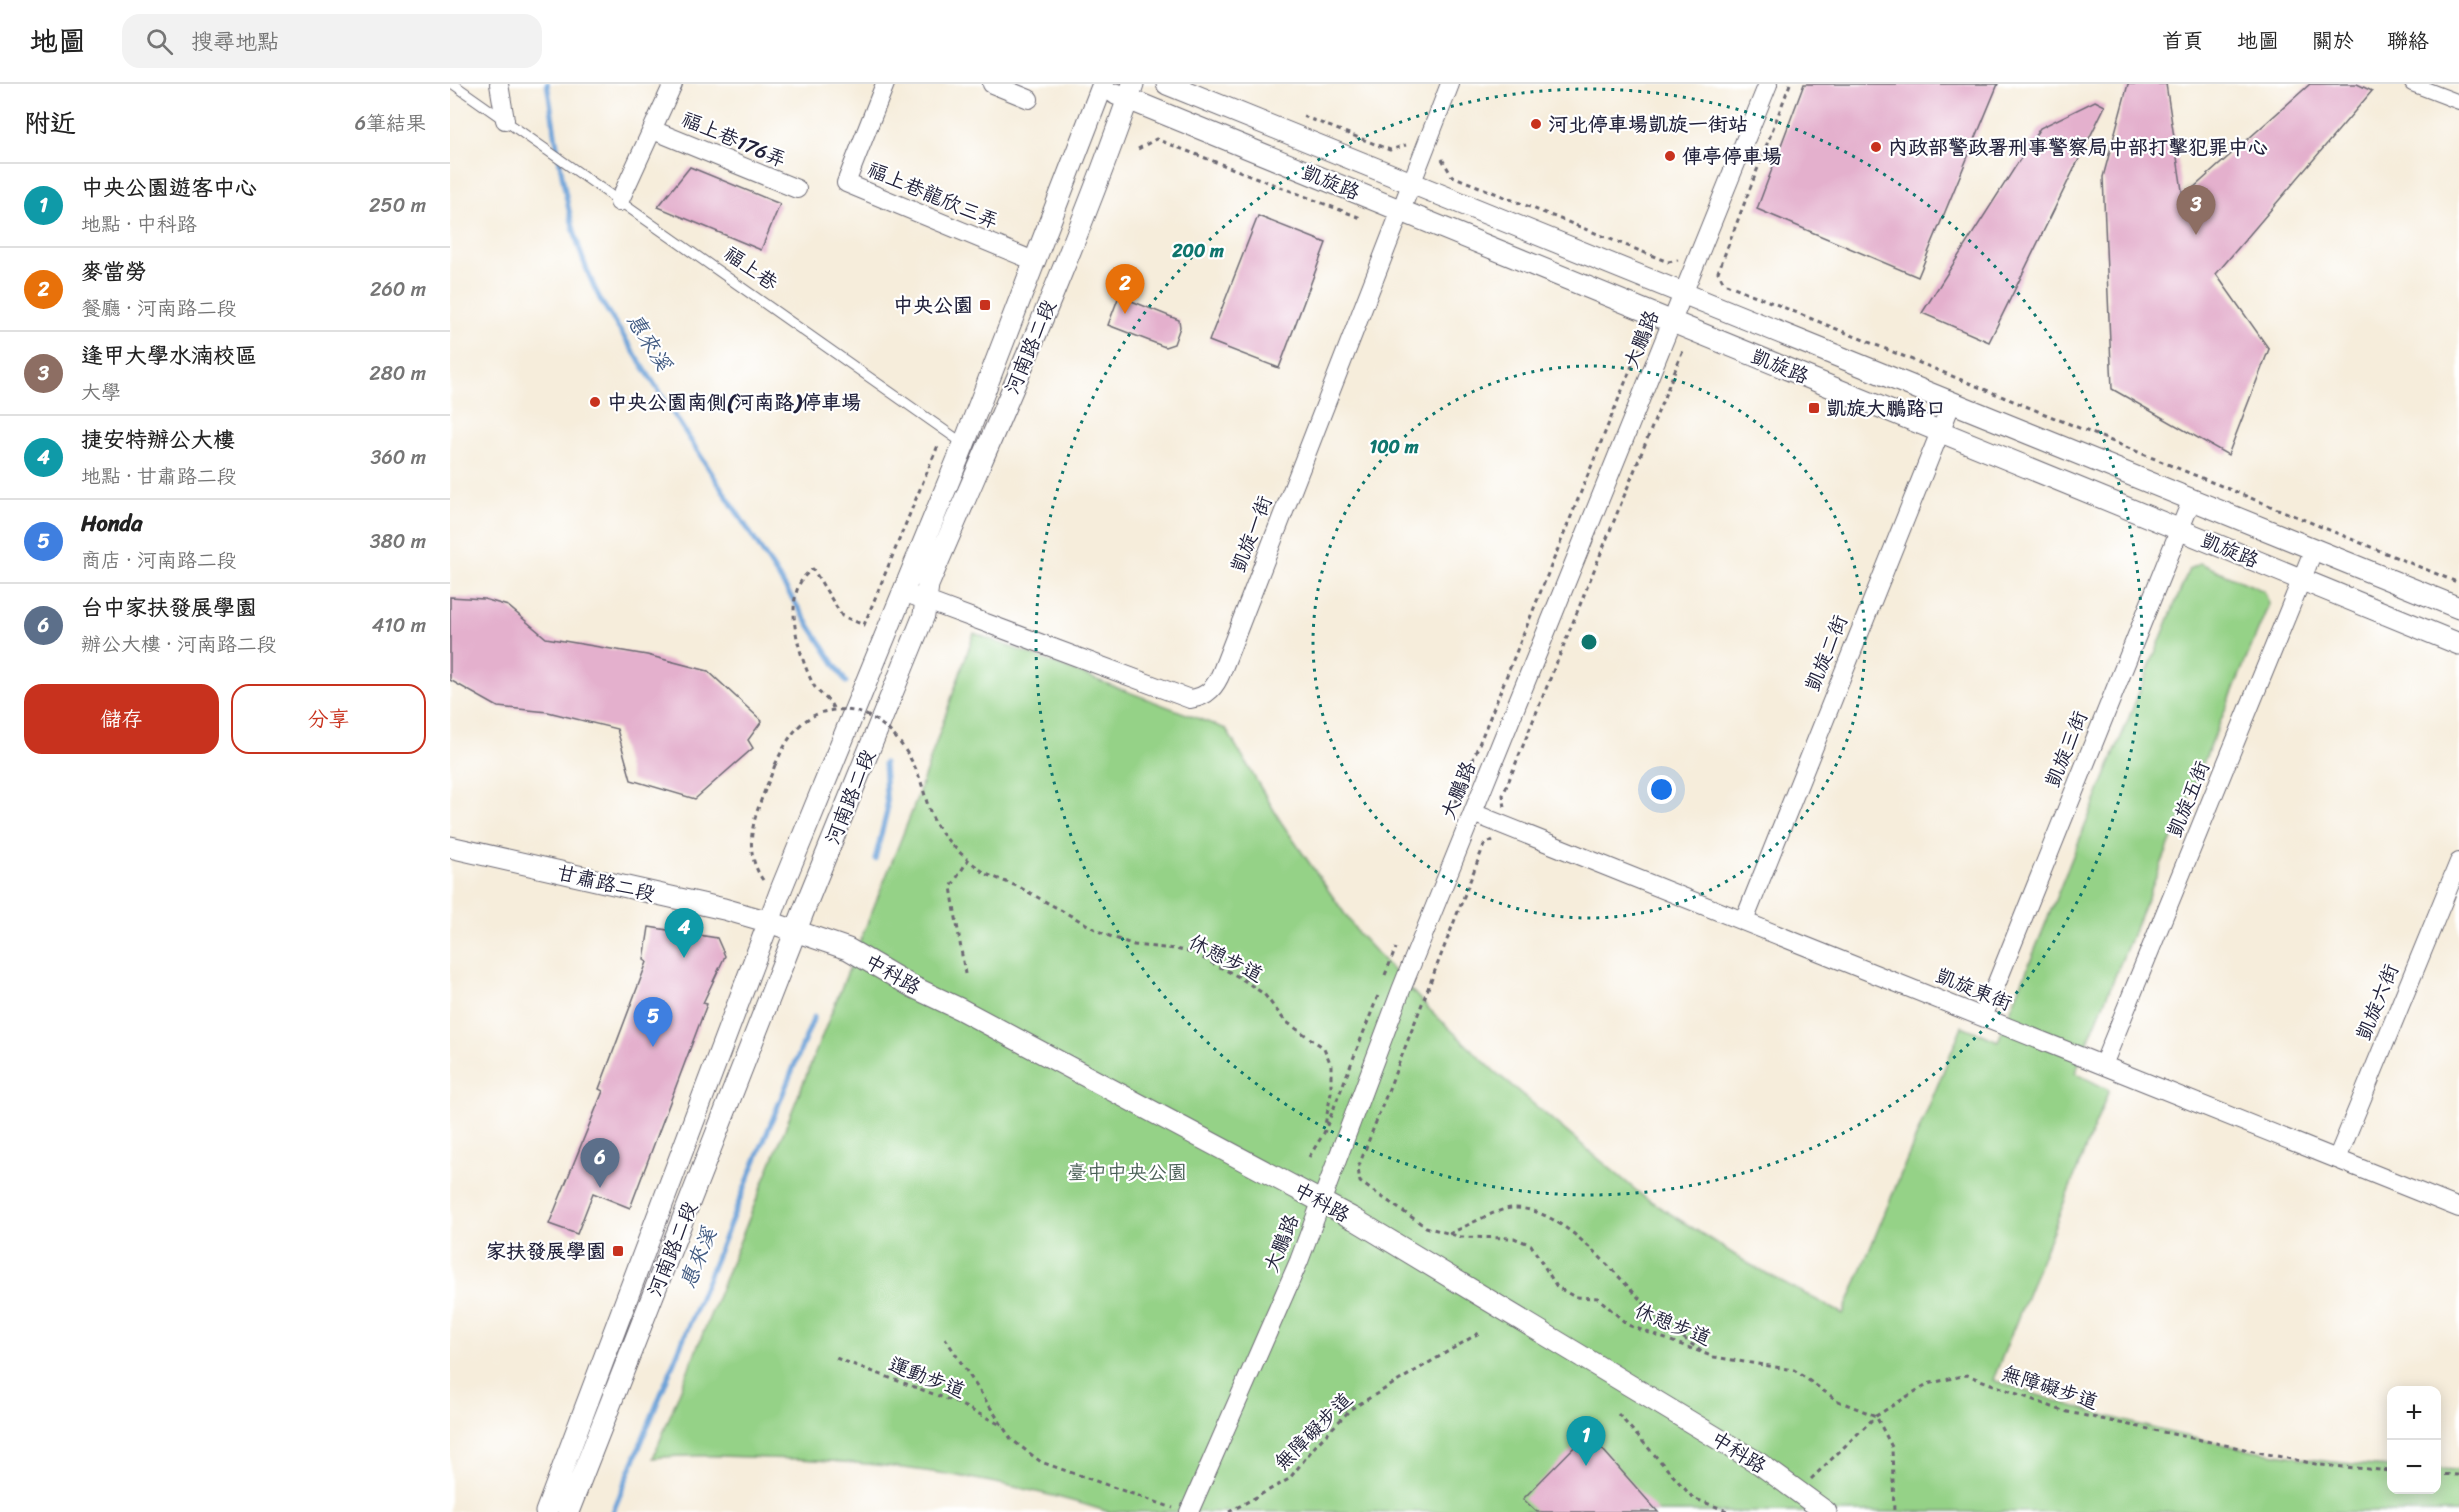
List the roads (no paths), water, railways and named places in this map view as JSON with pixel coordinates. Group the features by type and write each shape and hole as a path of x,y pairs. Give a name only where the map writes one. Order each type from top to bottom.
{"street":[{"path":"498,84 511,124"},
{"path":"619,202 673,84"},
{"name":"福上巷龍欣三弄","path":"885,84 846,183 1034,261"},
{"path":"992,84 1029,99"},
{"name":"凱旋路","path":"1167,84 2459,608"},
{"name":"凱旋一街","path":"903,592 1190,699 1212,690 1222,671 1450,84"},
{"name":"大鵬路","path":"1189,1512 1299,1261 1401,990 1768,84"},
{"path":"2412,84 2459,102"},
{"name":"河南路二段","path":"546,1512 769,922 964,444 1102,86"},
{"name":"凱旋路","path":"1102,86 1130,92 1402,210 2459,644"},
{"name":"河南路二段","path":"568,1512 924,615 928,585 1061,274 1130,92"},
{"name":"福上巷176弄","path":"653,130 797,189"},
{"name":"凱旋二街","path":"1744,921 1952,402"},
{"name":"凱旋三街","path":"1983,1017 2192,499"},
{"name":"凱旋五街","path":"2103,1065 2314,549"},
{"name":"凱旋東街","path":"1473,813 2459,1208"},
{"name":"甘肅路二段","path":"450,847 724,909 797,931"},
{"name":"凱旋六街","path":"2337,1159 2459,862"},
{"name":"中科路","path":"797,931 848,949 914,987 960,1009 1322,1202 1760,1464 1826,1512"}],"lane":[{"name":"福上巷","path":"453,84 964,444"}],"waterway":[{"name":"惠來溪","path":"547,84 572,223 589,276 601,301 846,682"},
{"name":"惠來溪","path":"875,859 887,811 884,763"},
{"name":"惠來溪","path":"613,1512 814,1017"}],"place":[{"name":"河北停車場凱旋一街站","path":"1536,124"},
{"name":"內政部警政署刑事警察局中部打擊犯罪中心","path":"1876,147"},
{"name":"俥亭停車場","path":"1670,156"},
{"name":"逢甲大學水湳校區","path":"2196,235"},
{"name":"中央公園","path":"985,305"},
{"name":"麥當勞","path":"1125,314"},
{"name":"中央公園南側(河南路)停車場","path":"595,402"},
{"name":"凱旋大鵬路口","path":"1814,408"},
{"name":"捷安特辦公大樓","path":"684,958"},
{"name":"Honda","path":"653,1047"},
{"name":"台中家扶發展學園","path":"600,1188"},
{"name":"家扶發展學園","path":"618,1251"},
{"name":"中央公園遊客中心","path":"1586,1466"}],"park label":[{"name":"臺中中央公園","path":"1127,1172"}]}
